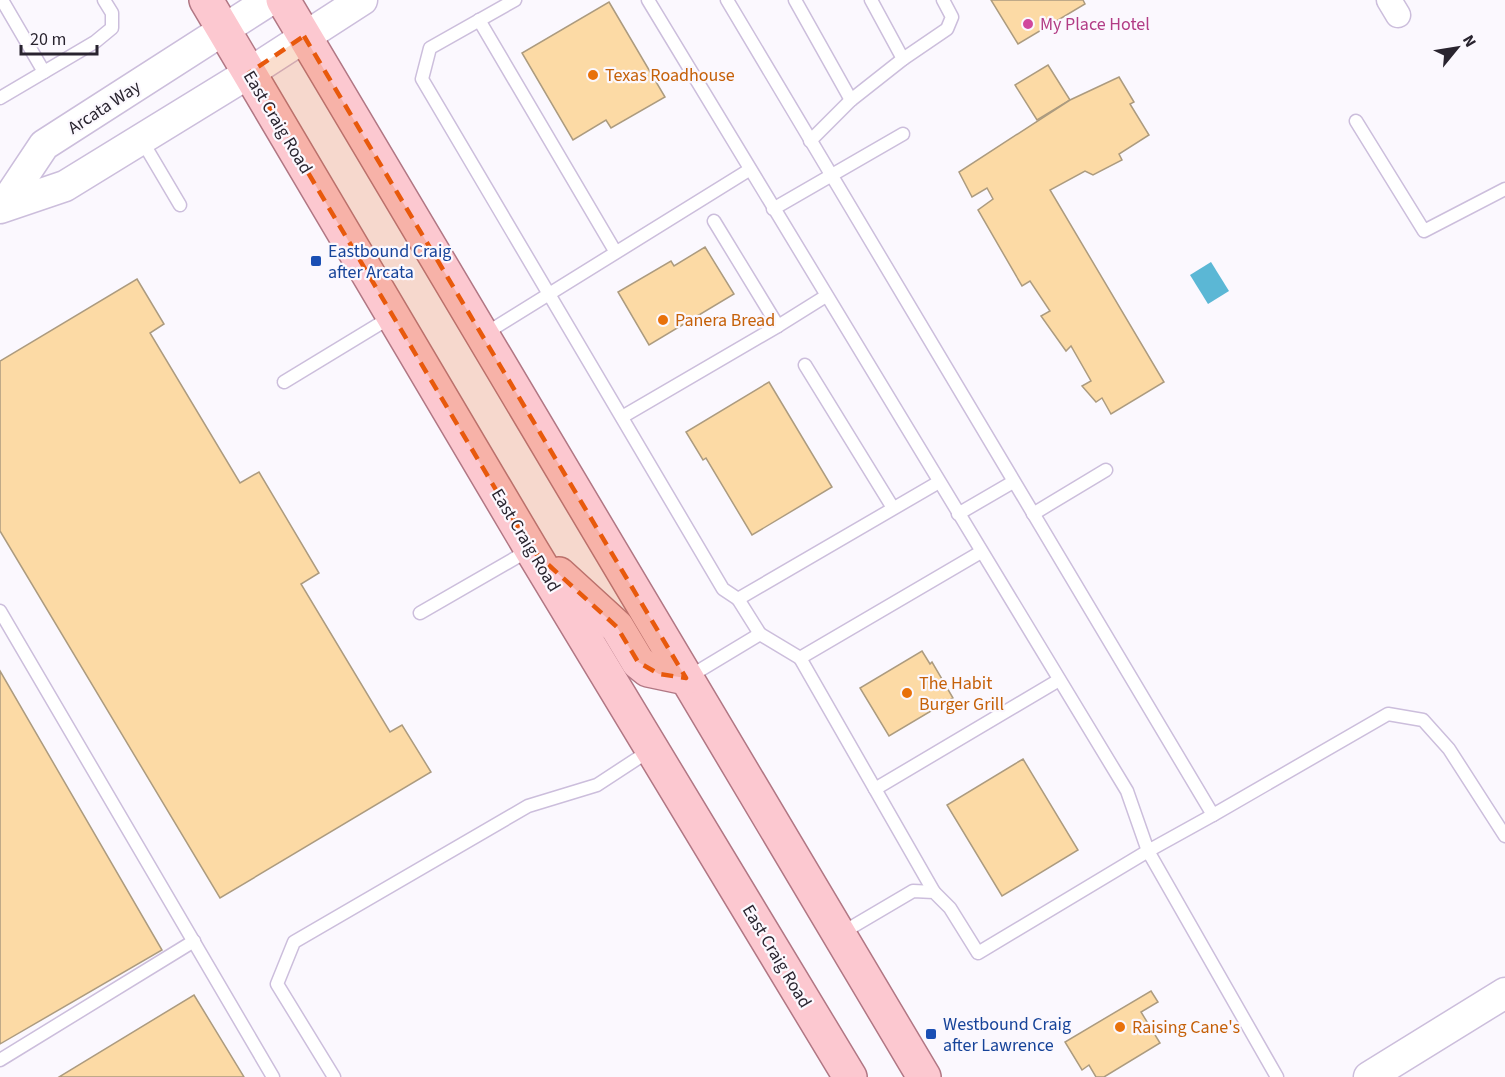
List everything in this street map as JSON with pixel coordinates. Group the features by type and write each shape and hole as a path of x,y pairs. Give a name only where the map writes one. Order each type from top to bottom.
{"main road":[{"name":"East Craig Road","path":"206,0 531,549 850,1077"},
{"path":"283,0 924,1077"},
{"path":"531,549 617,627 638,662 648,670 659,674 686,678"}],"street":[{"name":"Arcata Way","path":"2,206 44,146 270,0"},
{"name":"Arcata Way","path":"2,206 65,186 249,73 362,0"},
{"path":"1369,1077 1505,993"}],"lane":[{"path":"2,0 44,72"},
{"path":"0,98 95,42 112,28 112,13 104,0"},
{"path":"515,0 430,48 422,79 723,589 738,600 760,634 800,658 933,892 950,908 978,953 1148,851 1388,714 1423,720 1449,749 1505,836"},
{"path":"648,0 1127,791 1148,851 1277,1077"},
{"path":"726,0 1213,815"},
{"path":"795,0 850,100"},
{"path":"871,0 903,58"},
{"path":"810,141 850,100 903,58 947,29 952,17 943,0"},
{"path":"479,20 615,251"},
{"path":"1356,121 1424,231 1505,189"},
{"path":"773,209 903,134"},
{"path":"141,140 180,205"},
{"path":"482,335 749,170"},
{"path":"714,221 778,326"},
{"path":"622,417 826,296"},
{"path":"284,382 393,315"},
{"path":"805,365 892,508"},
{"path":"1033,514 1106,470"},
{"path":"738,600 939,482"},
{"path":"958,513 1013,482"},
{"path":"420,613 531,549"},
{"path":"800,658 981,552"},
{"path":"0,610 273,1077"},
{"path":"686,678 760,634"},
{"path":"875,789 1059,680"},
{"path":"334,1077 277,984 294,942 528,806 597,785 652,749"},
{"path":"839,934 913,891 933,892"},
{"path":"0,1060 194,941"}],"highlighted area":[{"path":"304,36 686,678 659,674 638,662 617,627 531,549 249,73"}],"water":[{"path":"1211,262 1229,291 1208,304 1190,275"}],"building":[{"name":"My Place Hotel","path":"991,0 1083,0 1085,4 1018,44"},
{"name":"Texas Roadhouse","path":"609,2 665,97 611,128 606,120 573,140 522,53"},
{"path":"1048,65 1070,100 1037,120 1015,85"},
{"path":"1119,77 1134,102 1130,104 1149,135 1119,154 1122,160 1093,175 1085,171 1050,190 1164,382 1111,414 1102,398 1096,402 1082,386 1091,381 1071,346 1066,351 1041,316 1050,311 1030,281 1022,286 978,210 993,199 987,188 972,197 959,172 1070,100"},
{"name":"Panera Bread","path":"705,247 734,294 649,345 618,292 671,261 674,266"},
{"path":"137,279 164,324 150,333 240,483 259,472 319,573 301,584 390,732 402,725 431,772 220,898 0,531 0,361"},
{"path":"769,382 832,487 752,535 706,458 703,460 686,432"},
{"name":"The Habit Burger Grill","path":"922,651 930,664 932,662 953,698 889,736 860,688"},
{"path":"0,671 162,950 0,1044"},
{"path":"1023,759 1078,850 1002,896 947,805"},
{"name":"Raising Cane's","path":"1151,991 1158,1002 1141,1012 1160,1043 1104,1077 1096,1077 1089,1065 1082,1070 1065,1042"},
{"path":"194,995 244,1077 59,1077"}],"place":[{"name":"My Place Hotel","path":"1028,24"},
{"name":"Texas Roadhouse","path":"593,75"},
{"name":"Eastbound Craig after Arcata","path":"316,261"},
{"name":"Panera Bread","path":"663,320"},
{"name":"The Habit Burger Grill","path":"907,693"},
{"name":"Raising Cane's","path":"1120,1027"},
{"name":"Westbound Craig after Lawrence","path":"931,1034"}]}
